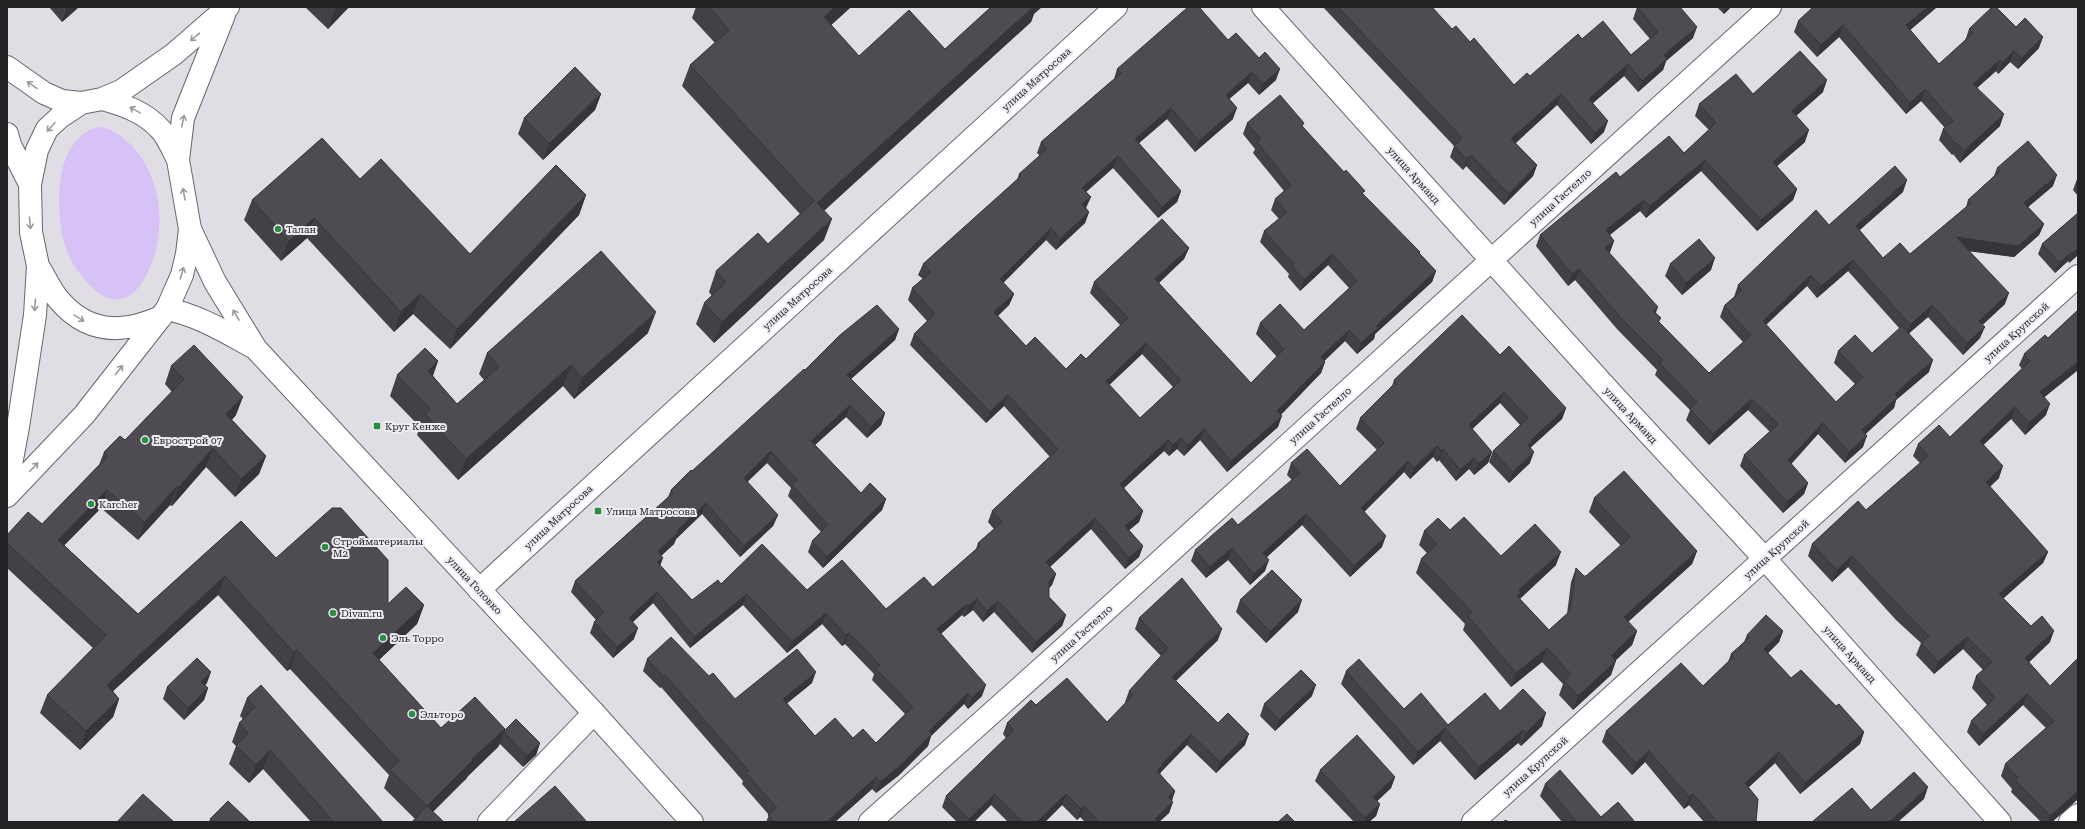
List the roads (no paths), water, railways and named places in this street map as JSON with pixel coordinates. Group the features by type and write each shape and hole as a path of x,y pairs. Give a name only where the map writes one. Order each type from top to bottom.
{"street":[{"name":"улица Матросова","path":"479,590 1116,7"},
{"name":"улица Арманд","path":"1263,7 1490,260 1765,559 2000,822"},
{"name":"улица Гастелло","path":"870,822 1061,651 1770,7"},
{"path":"7,486 33,330 38,266 31,232 30,184 37,150 47,129 60,117 91,101 121,91 174,54 227,9"},
{"path":"227,9 183,118 178,160 190,229 215,282 256,349"},
{"path":"7,67 44,93 62,101 91,101 128,107 146,116 161,130 178,160"},
{"path":"7,134 30,184"},
{"path":"7,496 84,415 164,313 182,275 190,229"},
{"path":"38,266 58,300 77,318 96,326 115,329 130,327 146,324 164,313 179,311 216,327 256,349"},
{"name":"улица Крупской","path":"1473,822 2078,276"},
{"name":"улица Головко","path":"256,349 594,713 692,822"},
{"path":"489,822 594,713"},
{"path":"2070,822 2078,815"}],"place":[{"name":"Талан","path":"278,229"},
{"name":"Круг Кенже","path":"377,426"},
{"name":"Еврострой 07","path":"145,440"},
{"name":"Kаrcher","path":"91,504"},
{"name":"Улица Матросова","path":"598,511"},
{"name":"Стройматериалы М2","path":"325,547"},
{"name":"Divan.ru","path":"333,613"},
{"name":"Эль Торро","path":"383,638"},
{"name":"Эльторо","path":"412,714"}]}
